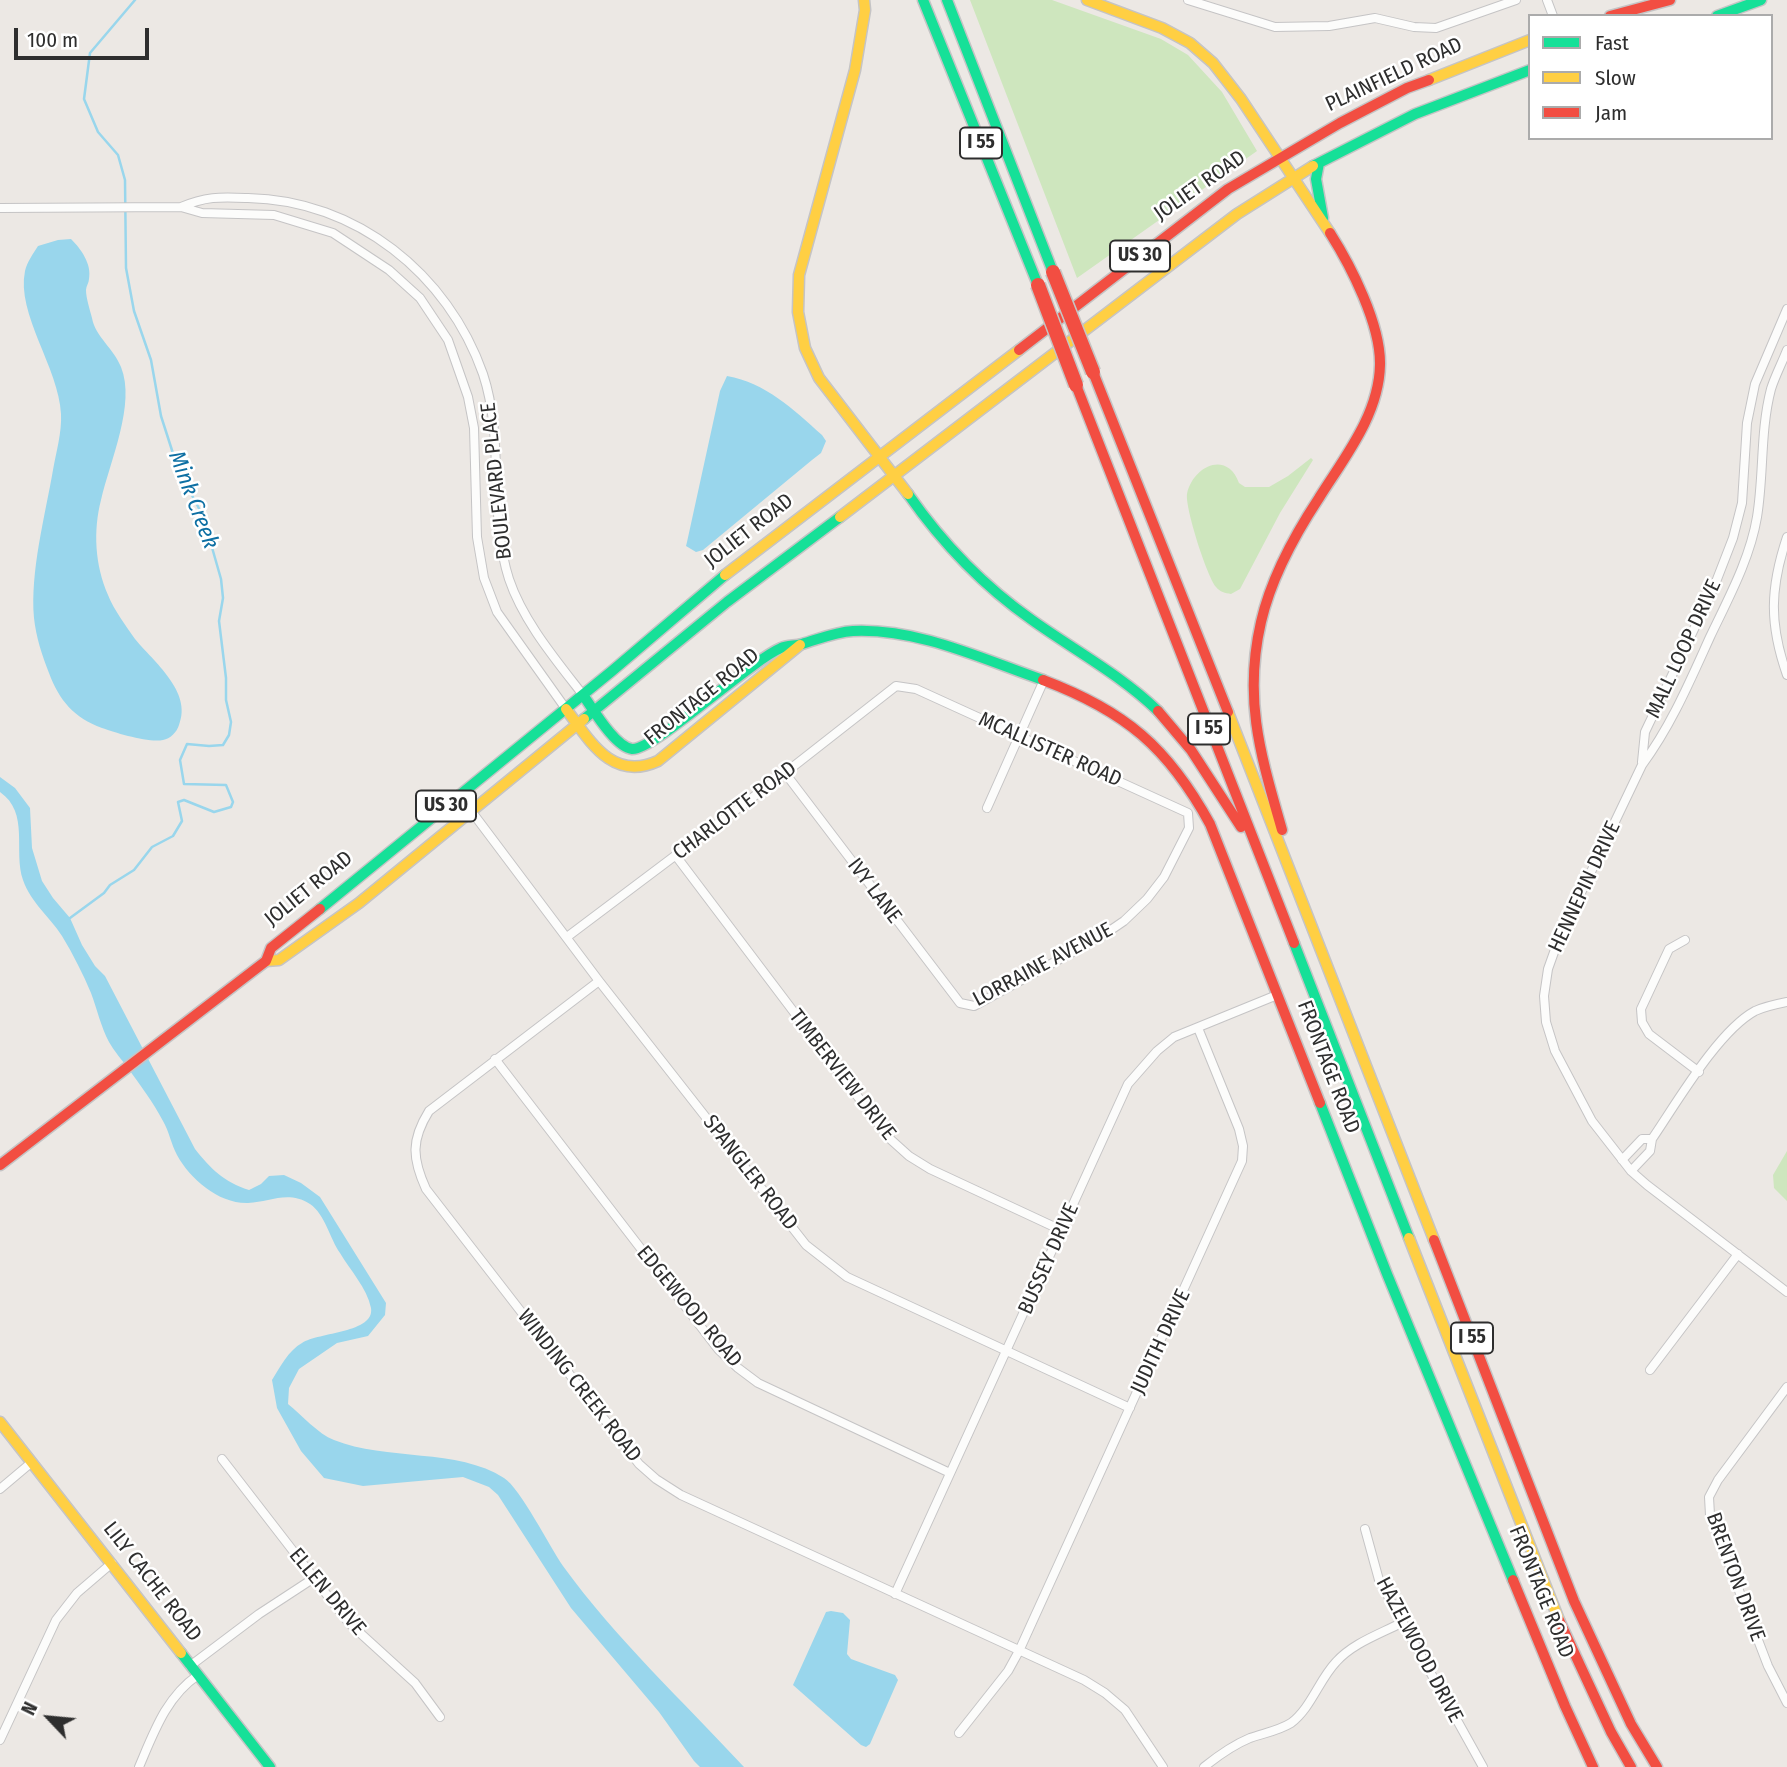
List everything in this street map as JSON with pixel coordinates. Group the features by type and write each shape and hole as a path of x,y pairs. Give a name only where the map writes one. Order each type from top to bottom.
{"main road":[{"path":"864,0 865,10 855,70 802,257 797,302 799,326 806,350 821,381 840,409 880,455 959,559 1015,608 1154,707 1201,763 1260,859"},
{"name":"I 55","path":"923,0 1038,285 1554,1609 1593,1696 1631,1767"},
{"name":"I 55","path":"947,0 1303,902 1574,1601 1600,1662 1631,1724 1657,1767"},
{"path":"1087,0 1178,36 1201,51 1223,74 1324,223 1358,283 1376,339 1380,365 1366,422 1287,549 1267,594 1255,642 1253,708 1260,754 1303,902"},
{"path":"1618,14 1670,0"},
{"path":"1722,14 1761,0"},
{"name":"PLAINFIELD ROAD","path":"1279,157 1407,88 1528,41"},
{"name":"PLAINFIELD ROAD","path":"1293,177 1415,114 1486,83 1528,70"},
{"name":"JOLIET ROAD","path":"0,1165 266,961 271,948 566,709 714,584 1228,189 1279,157"},
{"path":"1319,163 1316,179 1324,223"},
{"name":"JOLIET ROAD","path":"266,961 279,960 329,924 472,812 727,601 1237,214 1293,177"},
{"name":"FRONTAGE ROAD","path":"583,695 619,743 633,749 650,744 728,683 782,647 800,645 840,632 888,632 917,637 1077,693 1107,708 1150,741 1193,793 1210,824 1393,1287 1564,1706 1593,1767"},
{"name":"FRONTAGE ROAD","path":"566,709 607,758 631,768 645,767 658,761 800,645"},
{"name":"LILY CACHE ROAD","path":"0,1422 270,1767"}],"street":[{"path":"1188,0 1275,27 1329,26 1374,18 1414,27 1436,28 1516,0"},
{"name":"BOULEVARD PLACE","path":"181,207 201,198 266,198 335,214 366,230 430,282 454,314 483,376 491,408 502,549 516,597 527,617 583,695"},
{"path":"0,208 181,207"},
{"name":"BOULEVARD PLACE","path":"181,207 202,214 274,215 333,233 389,270 420,298 448,340 468,397 474,428 477,537 484,578 497,612 566,709"},
{"path":"354,246 366,230"},
{"name":"MALL LOOP DRIVE","path":"1642,765 1645,732 1714,587 1734,538 1742,503 1747,423 1755,384 1787,309"},
{"name":"MALL LOOP DRIVE","path":"1642,765 1660,741 1683,695 1730,594 1750,543 1760,493 1765,425 1771,389 1787,350"},
{"path":"1787,537 1775,572 1773,610 1779,653 1787,675"},
{"path":"987,808 1044,680"},
{"name":"MCALLISTER ROAD","path":"903,685 1188,813 1190,821"},
{"name":"CHARLOTTE ROAD","path":"567,937 785,773 895,686 903,685"},
{"name":"HENNEPIN DRIVE","path":"1642,765 1558,941 1548,969 1544,996 1546,1022 1555,1051 1592,1121 1631,1171 1658,1195 1787,1292"},
{"name":"IVY LANE","path":"785,773 952,993 965,1006"},
{"name":"SPANGLER ROAD","path":"472,812 599,981 806,1245 847,1277 1130,1408"},
{"name":"LORRAINE AVENUE","path":"965,1006 974,1006 1125,921 1164,877 1178,853 1190,821"},
{"name":"TIMBERVIEW DRIVE","path":"676,856 889,1138 909,1156 930,1169 1061,1230"},
{"path":"1685,940 1669,949 1641,1009 1642,1022 1649,1034 1699,1072"},
{"name":"WINDING CREEK ROAD","path":"599,981 429,1111 415,1139 418,1172 426,1188 639,1464 656,1479 681,1495 1084,1681 1105,1693 1125,1710 1163,1767"},
{"name":"BUSSEY DRIVE","path":"895,1594 1128,1084 1157,1051 1174,1037 1277,995"},
{"path":"1631,1171 1650,1151 1652,1139 1699,1072 1737,1026 1755,1012 1787,1002"},
{"name":"JUDITH DRIVE","path":"959,1733 1008,1671 1019,1651 1242,1161 1240,1129 1198,1028"},
{"name":"EDGEWOOD ROAD","path":"495,1059 718,1349 738,1368 758,1383 950,1473"},
{"path":"1622,1160 1642,1139 1652,1139"},
{"path":"1650,1370 1738,1254"},
{"name":"BRENTON DRIVE","path":"1787,1387 1718,1480 1709,1497 1710,1516 1768,1666 1787,1703"},
{"name":"ELLEN DRIVE","path":"222,1459 348,1622 415,1682 440,1717"},
{"path":"0,1489 32,1462"},
{"name":"HAZELWOOD DRIVE","path":"1365,1529 1379,1580 1483,1767"},
{"path":"0,1740 56,1620 77,1593 112,1563"},
{"path":"139,1767 170,1701 194,1670 259,1614 314,1578"},
{"path":"1204,1767 1226,1750 1292,1722 1337,1661 1358,1645 1401,1623"}],"green space":[{"path":"970,0 1052,0 1161,39 1188,55 1222,92 1257,151 1077,278"},
{"path":"1311,458 1313,460 1280,513 1240,589 1231,594 1219,590 1207,570 1189,513 1187,494 1190,484 1203,470 1219,465 1227,467 1245,487 1269,487"},
{"path":"1787,1151 1787,1201 1774,1188 1773,1175"}],"water":[{"path":"71,239 82,252 89,268 86,293 94,325 118,360 125,382 124,415 98,512 98,560 104,584 117,612 135,639 169,678 181,701 182,713 178,728 171,737 163,740 141,739 83,719 63,700 53,683 36,632 33,600 36,563 61,428 61,414 59,396 27,305 25,271 38,246"},
{"path":"727,376 741,379 778,398 826,441 821,453 703,550 696,552 686,546 720,391"},
{"path":"0,777 15,788 30,808 32,848 42,881 70,918 82,945 105,976 195,1149 219,1174 240,1187 249,1190 269,1176 284,1175 320,1197 386,1303 385,1315 368,1336 337,1343 299,1369 289,1388 288,1404 316,1429 334,1440 376,1451 465,1462 504,1478 526,1505 563,1566 583,1593 650,1669 744,1767 700,1767 694,1761 659,1712 571,1608 498,1495 489,1487 463,1477 363,1486 324,1478 301,1451 277,1408 272,1380 297,1346 310,1339 344,1331 364,1322 370,1316 371,1308 366,1293 336,1247 320,1214 310,1204 287,1197 248,1203 226,1199 206,1188 183,1164 155,1107 109,1042 91,993 70,950 26,888 20,869 18,821 9,801 0,792"},
{"path":"826,1612 843,1613 850,1620 847,1654 851,1659 895,1675 898,1680 870,1744 866,1747 793,1685"}],"waterway":[{"name":"Mink Creek","path":"70,918 104,893 110,885 134,870 152,847 173,836 182,821 178,802 184,800 214,812 231,807 233,802 226,785 184,784 180,760 187,744 223,745 229,735 231,722 226,700 219,621 223,598 221,579 203,516 178,469 161,416 151,360 134,311 126,268 125,180 118,155 98,132 84,99 90,53 135,0"}],"traffic: fast":[{"path":"923,0 1038,285"},
{"path":"947,0 1053,272"},
{"path":"1722,14 1761,0"},
{"path":"1313,166 1415,114 1528,71"},
{"path":"1319,163 1316,179 1323,218"},
{"path":"908,494 949,547 996,593 1113,674 1158,711"},
{"path":"584,719 727,602 840,517"},
{"path":"320,909 612,671 725,575"},
{"path":"583,695 612,735 625,747 632,749 660,736 767,656 786,646 833,634 853,631 902,634 950,646 1043,680"},
{"path":"1294,943 1409,1238"},
{"path":"1320,1103 1513,1580"},
{"path":"181,1653 270,1767"}],"traffic: slow":[{"path":"864,0 865,10 855,70 799,275 798,312 805,348 819,378 908,494"},
{"path":"1087,0 1162,28 1190,43 1213,63 1241,99 1330,233"},
{"path":"1429,80 1528,41"},
{"path":"840,517 1237,214 1313,166"},
{"path":"725,575 1019,350"},
{"path":"566,709 604,755 628,766 642,766 658,761 800,645"},
{"path":"1228,712 1434,1240"},
{"path":"266,961 279,960 359,903 584,719"},
{"path":"1409,1238 1559,1620"},
{"path":"0,1422 181,1653"}],"traffic: jam":[{"path":"1618,14 1670,0"},
{"path":"1019,350 1228,189 1340,123 1407,88 1429,80"},
{"path":"1282,830 1261,752 1254,703 1256,650 1261,622 1277,573 1292,542 1367,419 1374,401 1380,365 1376,332 1370,314 1347,262 1330,233"},
{"path":"1053,272 1093,372"},
{"path":"1038,285 1076,385"},
{"path":"1093,372 1228,712"},
{"path":"1076,385 1294,943"},
{"path":"1043,680 1098,705 1142,735 1178,773 1194,797 1210,824 1320,1103"},
{"path":"1158,711 1191,750 1241,827"},
{"path":"0,1165 266,961 271,948 320,909"},
{"path":"1434,1240 1574,1601 1631,1724 1657,1767"},
{"path":"1513,1580 1593,1767"},
{"path":"1559,1620 1611,1732 1631,1767"}]}
